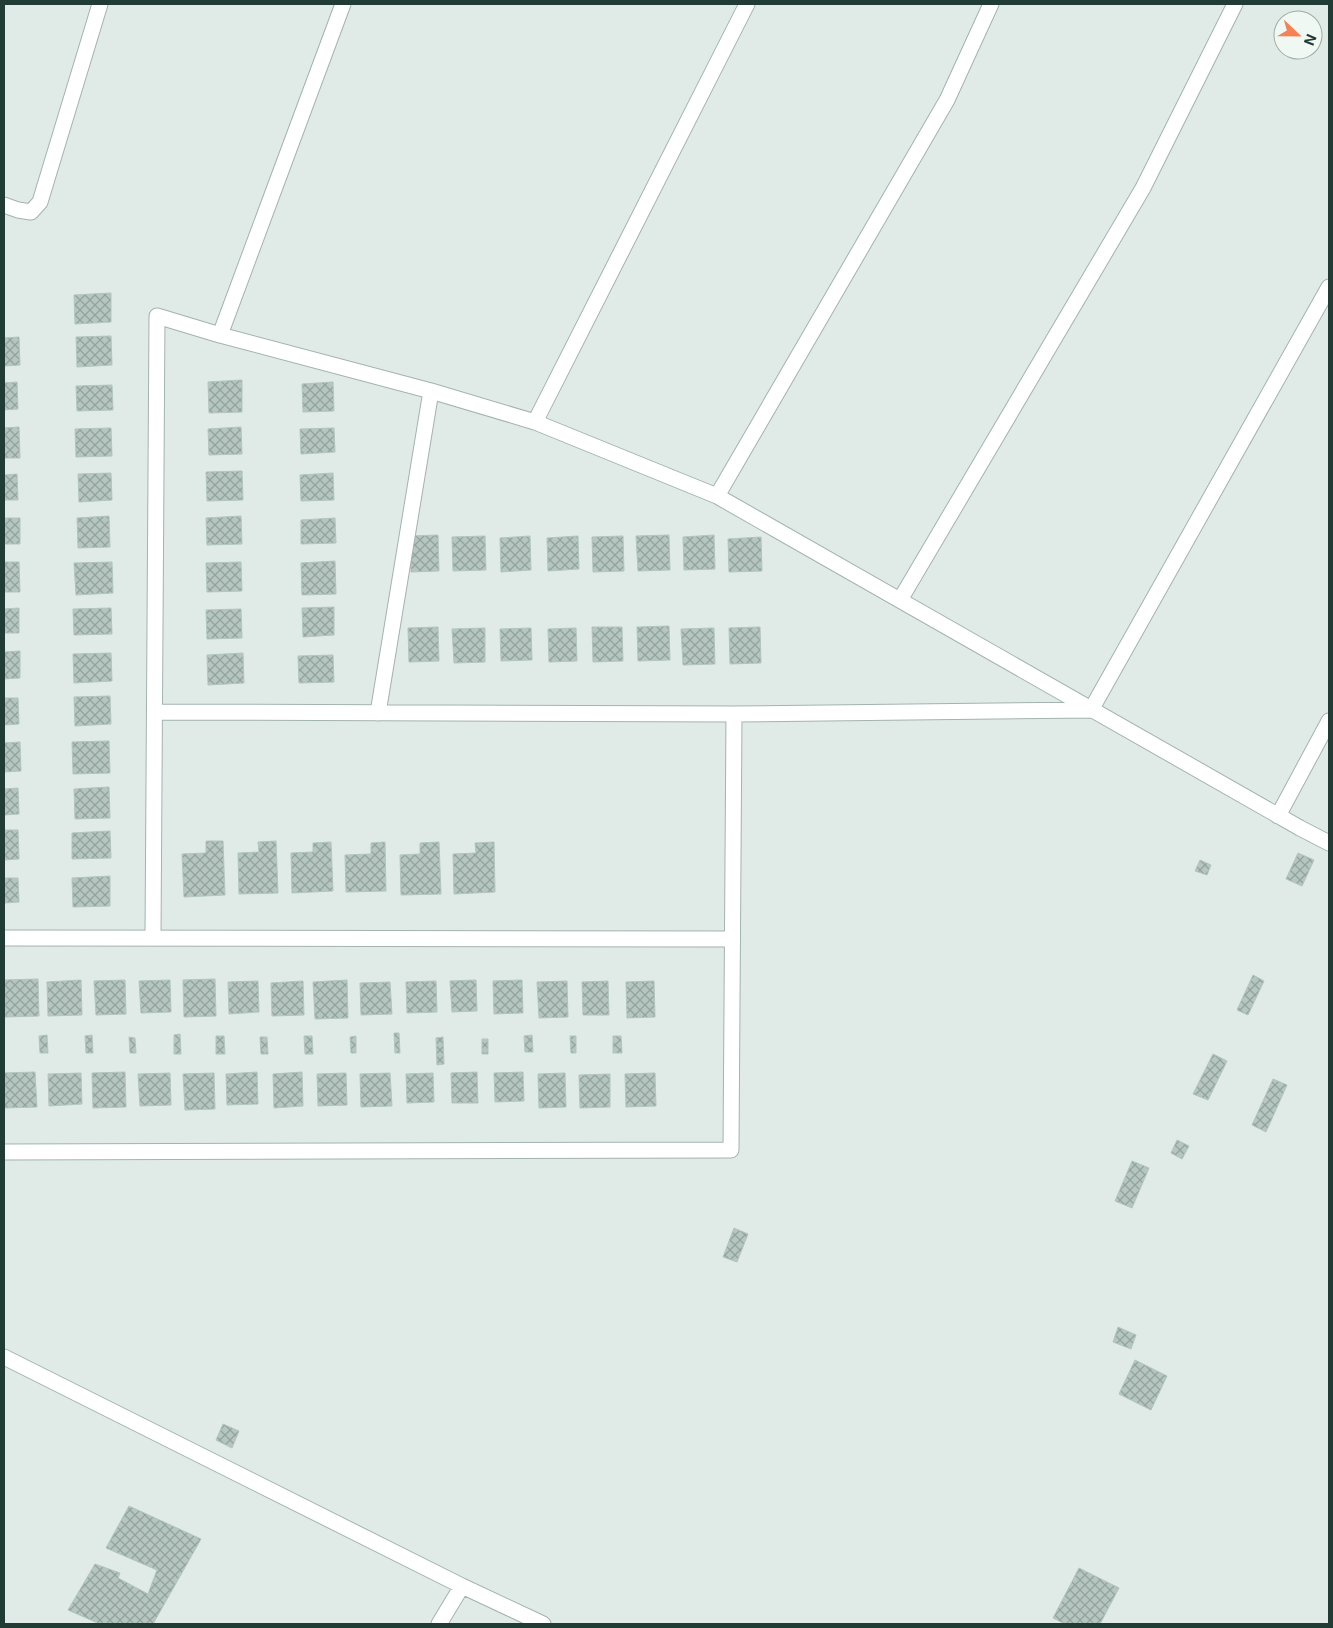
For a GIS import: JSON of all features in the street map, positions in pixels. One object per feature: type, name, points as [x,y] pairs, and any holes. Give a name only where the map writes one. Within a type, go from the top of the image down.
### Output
[{"type":"street","points":[[4,205],[31,212],[40,202],[100,4]]},
{"type":"street","points":[[220,335],[343,4]]},
{"type":"street","points":[[535,422],[747,4]]},
{"type":"street","points":[[717,496],[947,100],[991,4]]},
{"type":"street","points":[[900,600],[1143,188],[1235,4]]},
{"type":"street","points":[[1091,710],[1329,287]]},
{"type":"street","points":[[153,938],[158,316],[220,335],[431,390],[535,422],[717,496],[1091,710],[1329,843]]},
{"type":"street","points":[[378,713],[431,390]]},
{"type":"street","points":[[155,712],[734,714],[1091,710]]},
{"type":"street","points":[[4,1152],[731,1150],[734,714]]},
{"type":"street","points":[[1278,816],[1329,721]]},
{"type":"street","points":[[4,938],[732,939]]},
{"type":"street","points":[[4,1357],[462,1586],[543,1624]]},
{"type":"street","points":[[439,1624],[462,1586]]},
{"type":"building","points":[[111,293],[111,322],[75,324],[74,295]]},
{"type":"building","points":[[111,336],[112,365],[77,367],[76,337]]},
{"type":"building","points":[[19,337],[20,365],[4,366],[4,338]]},
{"type":"building","points":[[242,380],[242,412],[209,413],[208,382]]},
{"type":"building","points":[[17,382],[18,409],[4,410],[4,383]]},
{"type":"building","points":[[333,382],[334,411],[303,412],[302,384]]},
{"type":"building","points":[[112,385],[113,410],[77,411],[76,386]]},
{"type":"building","points":[[19,427],[20,458],[4,458],[4,428]]},
{"type":"building","points":[[241,427],[242,454],[209,455],[208,429]]},
{"type":"building","points":[[111,428],[112,456],[76,457],[75,429]]},
{"type":"building","points":[[334,428],[335,452],[301,454],[300,429]]},
{"type":"building","points":[[242,471],[243,500],[207,501],[206,472]]},
{"type":"building","points":[[111,473],[112,500],[79,502],[78,474]]},
{"type":"building","points":[[333,473],[334,500],[301,501],[300,475]]},
{"type":"building","points":[[17,474],[18,500],[4,500],[4,475]]},
{"type":"building","points":[[109,516],[110,547],[78,548],[77,518]]},
{"type":"building","points":[[241,516],[242,544],[207,545],[206,518]]},
{"type":"building","points":[[4,518],[20,518],[20,544],[4,544]]},
{"type":"building","points":[[335,518],[336,543],[301,544],[301,520]]},
{"type":"building","points":[[438,535],[439,571],[411,572],[410,536]]},
{"type":"building","points":[[669,535],[670,570],[638,571],[636,536]]},
{"type":"building","points":[[714,535],[715,569],[684,570],[683,537]]},
{"type":"building","points":[[485,536],[486,570],[453,571],[452,537]]},
{"type":"building","points":[[530,536],[531,570],[501,572],[500,538]]},
{"type":"building","points":[[578,536],[579,569],[548,571],[547,538]]},
{"type":"building","points":[[623,536],[624,571],[593,572],[592,537]]},
{"type":"building","points":[[761,537],[762,571],[729,572],[728,539]]},
{"type":"building","points":[[335,561],[336,594],[302,595],[301,563]]},
{"type":"building","points":[[4,562],[19,562],[20,592],[4,592]]},
{"type":"building","points":[[112,562],[113,593],[76,595],[74,563]]},
{"type":"building","points":[[241,562],[242,591],[207,592],[206,563]]},
{"type":"building","points":[[334,607],[334,635],[303,637],[302,608]]},
{"type":"building","points":[[19,608],[19,633],[4,633],[4,609]]},
{"type":"building","points":[[111,608],[112,634],[74,635],[73,609]]},
{"type":"building","points":[[241,609],[242,638],[207,639],[206,610]]},
{"type":"building","points":[[669,626],[670,660],[638,661],[637,627]]},
{"type":"building","points":[[438,627],[439,661],[409,662],[408,628]]},
{"type":"building","points":[[592,627],[622,627],[623,661],[593,662]]},
{"type":"building","points":[[760,627],[761,663],[730,664],[729,628]]},
{"type":"building","points":[[485,628],[485,662],[454,663],[452,629]]},
{"type":"building","points":[[531,628],[532,660],[501,661],[500,629]]},
{"type":"building","points":[[576,628],[577,661],[549,662],[548,629]]},
{"type":"building","points":[[714,628],[715,664],[683,665],[681,629]]},
{"type":"building","points":[[20,651],[20,678],[4,679],[4,652]]},
{"type":"building","points":[[111,653],[112,681],[74,683],[73,654]]},
{"type":"building","points":[[243,653],[244,683],[208,685],[207,655]]},
{"type":"building","points":[[333,655],[334,682],[299,683],[298,656]]},
{"type":"building","points":[[110,696],[111,724],[75,726],[74,697]]},
{"type":"building","points":[[4,698],[18,698],[19,724],[4,725]]},
{"type":"building","points":[[109,741],[110,773],[73,774],[72,742]]},
{"type":"building","points":[[20,742],[21,771],[4,772],[4,743]]},
{"type":"building","points":[[109,787],[110,818],[75,819],[74,789]]},
{"type":"building","points":[[18,788],[19,814],[4,815],[4,789]]},
{"type":"building","points":[[4,830],[18,830],[19,859],[4,860]]},
{"type":"building","points":[[110,831],[111,858],[72,859],[72,833]]},
{"type":"building","points":[[206,841],[223,841],[225,895],[184,897],[182,854],[206,853]]},
{"type":"building","points":[[276,841],[278,893],[239,894],[238,853],[259,852],[258,842]]},
{"type":"building","points":[[331,842],[333,891],[292,893],[291,853],[313,852],[313,843]]},
{"type":"building","points":[[385,842],[386,891],[346,892],[345,855],[371,854],[371,843]]},
{"type":"building","points":[[439,842],[441,894],[401,895],[400,855],[420,854],[420,843]]},
{"type":"building","points":[[494,842],[495,892],[454,894],[453,854],[476,853],[475,843]]},
{"type":"building","points":[[1298,853],[1314,860],[1302,886],[1286,879]]},
{"type":"building","points":[[1200,860],[1211,865],[1207,875],[1195,871]]},
{"type":"building","points":[[110,876],[110,906],[73,907],[72,878]]},
{"type":"building","points":[[4,878],[18,878],[19,902],[4,903]]},
{"type":"building","points":[[1253,975],[1264,981],[1248,1015],[1237,1010]]},
{"type":"building","points":[[38,979],[39,1016],[5,1017],[4,980]]},
{"type":"building","points":[[215,979],[216,1016],[184,1017],[183,980]]},
{"type":"building","points":[[81,980],[82,1015],[48,1016],[47,982]]},
{"type":"building","points":[[125,980],[126,1014],[96,1015],[94,981]]},
{"type":"building","points":[[170,980],[171,1012],[141,1013],[139,981]]},
{"type":"building","points":[[347,980],[348,1018],[315,1019],[313,982]]},
{"type":"building","points":[[476,980],[477,1011],[452,1012],[450,981]]},
{"type":"building","points":[[522,980],[523,1013],[494,1014],[493,981]]},
{"type":"building","points":[[258,981],[259,1012],[229,1014],[228,982]]},
{"type":"building","points":[[303,981],[304,1015],[272,1016],[271,983]]},
{"type":"building","points":[[436,981],[437,1012],[407,1013],[406,982]]},
{"type":"building","points":[[567,981],[568,1017],[539,1018],[537,982]]},
{"type":"building","points":[[608,981],[609,1015],[583,1015],[582,982]]},
{"type":"building","points":[[654,981],[655,1017],[627,1018],[626,982]]},
{"type":"building","points":[[390,982],[392,1014],[361,1015],[360,983]]},
{"type":"building","points":[[394,1033],[399,1033],[400,1053],[395,1053]]},
{"type":"building","points":[[180,1034],[181,1054],[174,1054],[174,1035]]},
{"type":"building","points":[[47,1035],[48,1053],[40,1053],[39,1036]]},
{"type":"building","points":[[92,1035],[93,1053],[86,1053],[85,1036]]},
{"type":"building","points":[[532,1035],[533,1052],[525,1052],[524,1036]]},
{"type":"building","points":[[216,1036],[224,1036],[225,1054],[216,1054]]},
{"type":"building","points":[[304,1036],[312,1036],[313,1054],[305,1054]]},
{"type":"building","points":[[356,1036],[356,1053],[351,1053],[350,1037]]},
{"type":"building","points":[[570,1036],[576,1036],[576,1053],[571,1053]]},
{"type":"building","points":[[613,1036],[621,1036],[622,1053],[613,1053]]},
{"type":"building","points":[[129,1037],[135,1038],[136,1053],[130,1053]]},
{"type":"building","points":[[260,1037],[267,1037],[268,1054],[261,1054]]},
{"type":"building","points":[[443,1037],[444,1064],[437,1065],[436,1038]]},
{"type":"building","points":[[482,1039],[488,1039],[488,1054],[482,1054]]},
{"type":"building","points":[[1213,1054],[1227,1061],[1208,1100],[1193,1094]]},
{"type":"building","points":[[35,1072],[37,1107],[4,1108],[4,1073]]},
{"type":"building","points":[[125,1072],[126,1107],[93,1108],[92,1073]]},
{"type":"building","points":[[257,1072],[258,1104],[227,1105],[226,1074]]},
{"type":"building","points":[[302,1072],[303,1106],[274,1108],[273,1074]]},
{"type":"building","points":[[477,1072],[478,1103],[452,1103],[451,1073]]},
{"type":"building","points":[[523,1072],[524,1101],[495,1102],[494,1073]]},
{"type":"building","points":[[81,1073],[82,1104],[49,1106],[48,1074]]},
{"type":"building","points":[[170,1073],[171,1105],[140,1106],[138,1074]]},
{"type":"building","points":[[214,1073],[215,1109],[185,1110],[183,1074]]},
{"type":"building","points":[[346,1073],[347,1105],[318,1106],[317,1074]]},
{"type":"building","points":[[390,1073],[392,1106],[361,1107],[360,1074]]},
{"type":"building","points":[[433,1073],[434,1102],[407,1103],[406,1074]]},
{"type":"building","points":[[565,1073],[566,1107],[539,1108],[538,1074]]},
{"type":"building","points":[[655,1073],[656,1106],[626,1107],[625,1074]]},
{"type":"building","points":[[610,1074],[610,1107],[580,1108],[579,1075]]},
{"type":"building","points":[[1273,1079],[1287,1085],[1266,1132],[1252,1125]]},
{"type":"building","points":[[1177,1140],[1189,1146],[1182,1159],[1171,1153]]},
{"type":"building","points":[[1132,1161],[1149,1168],[1132,1208],[1115,1201]]},
{"type":"building","points":[[734,1228],[748,1234],[737,1262],[723,1257]]},
{"type":"building","points":[[1118,1327],[1136,1335],[1131,1349],[1113,1342]]},
{"type":"building","points":[[1135,1360],[1167,1376],[1151,1410],[1119,1394]]},
{"type":"building","points":[[223,1424],[239,1431],[232,1448],[216,1440]]},
{"type":"building","points":[[129,1506],[201,1539],[153,1624],[109,1624],[104,1622],[100,1624],[68,1610],[95,1564],[120,1573],[118,1578],[148,1594],[157,1570],[106,1548]]},
{"type":"building","points":[[1079,1568],[1119,1588],[1100,1624],[1065,1624],[1053,1618]]}]
